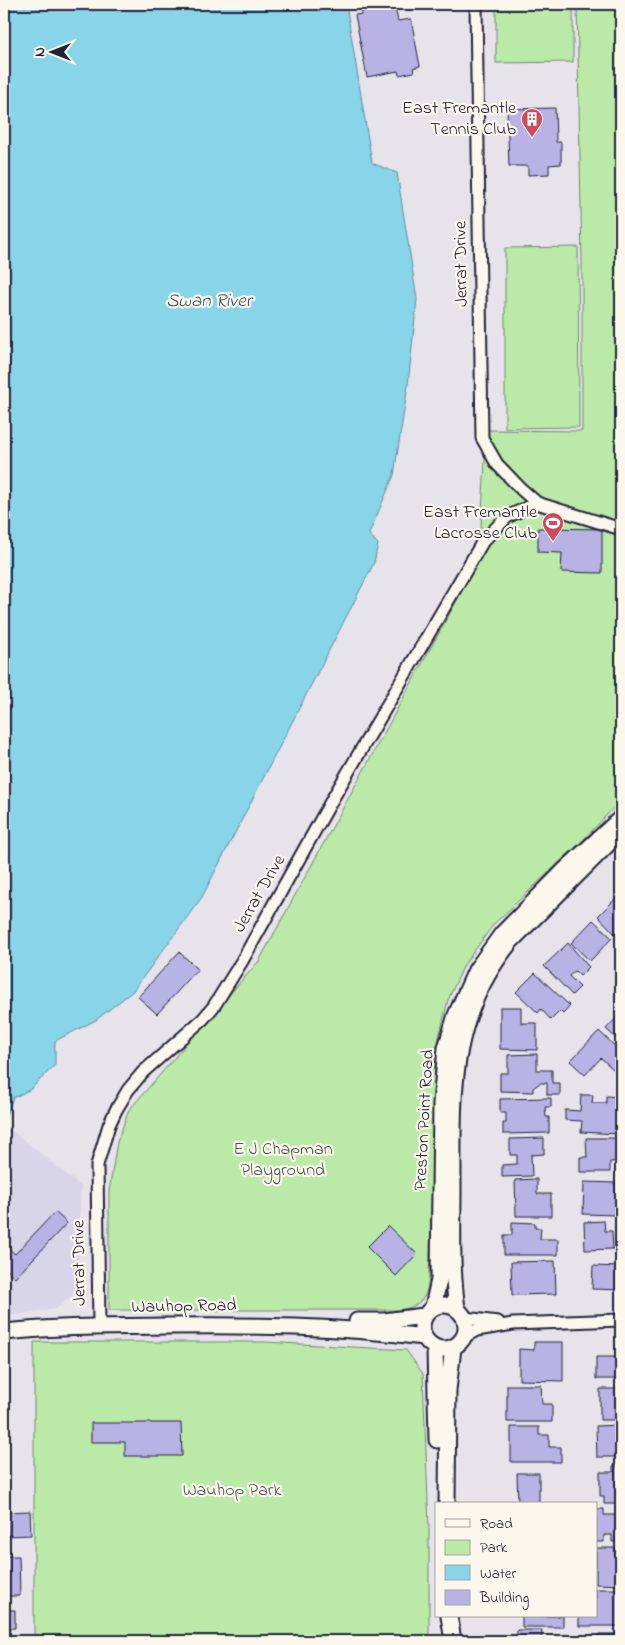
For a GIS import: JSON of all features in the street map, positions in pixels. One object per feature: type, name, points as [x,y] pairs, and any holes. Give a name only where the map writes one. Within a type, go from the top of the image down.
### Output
[{"type":"main road","name":"Preston Point Road","points":[[428,1311],[439,1280],[441,1104],[446,1048],[456,1015],[476,970],[502,934],[565,870],[621,818]]},
{"type":"main road","name":"Preston Point Road","points":[[461,1313],[452,1277],[453,1114],[457,1064],[464,1028],[484,979],[499,956],[512,940],[621,830]]},
{"type":"main road","points":[[447,1502],[448,1390],[458,1343],[466,1330],[461,1313],[448,1304],[439,1304],[428,1311],[421,1325],[424,1337],[429,1344],[443,1350],[458,1343]]},
{"type":"main road","name":"Wauhop Road","points":[[270,1325],[324,1320],[384,1322],[428,1311]]},
{"type":"main road","name":"Wauhop Road","points":[[4,1332],[36,1328],[270,1325],[393,1333],[424,1337]]},
{"type":"main road","points":[[435,1348],[437,1502]]},
{"type":"main road","points":[[449,1618],[453,1641]]},
{"type":"main road","points":[[459,1618],[463,1641]]},
{"type":"street","name":"Jerrat Drive","points":[[476,4],[482,438],[497,464],[521,489],[537,502],[621,528]]},
{"type":"street","name":"Jerrat Drive","points":[[99,1327],[97,1165],[109,1125],[116,1110],[128,1090],[143,1072],[214,1006],[242,961],[333,798],[483,541],[507,517],[537,502]]},
{"type":"street","points":[[461,1313],[514,1324]]},
{"type":"street","points":[[458,1343],[477,1330],[514,1324],[621,1320]]},
{"type":"shaded area","points":[[4,1124],[81,1186],[77,1291],[56,1309],[4,1316]]},
{"type":"green space","points":[[496,4],[573,4],[573,62],[496,63]]},
{"type":"green space","name":"E J Chapman Playground","points":[[577,4],[621,4],[621,800],[585,838],[493,925],[464,965],[448,1000],[435,1054],[430,1257],[428,1285],[423,1299],[409,1308],[398,1310],[109,1310],[109,1191],[117,1142],[129,1110],[183,1048],[187,1040],[195,1034],[259,961],[479,560],[487,430],[582,431],[582,260]]},
{"type":"green space","points":[[578,247],[579,427],[505,428],[505,248]]},
{"type":"green space","name":"Wauhop Park","points":[[34,1342],[265,1342],[406,1350],[423,1374],[429,1527],[429,1641],[34,1641]]},
{"type":"water","name":"Swan River","points":[[4,4],[346,4],[372,163],[397,173],[417,299],[408,385],[394,475],[369,534],[378,544],[374,563],[202,897],[133,991],[96,1020],[55,1041],[55,1065],[31,1089],[13,1098],[4,1120]]},
{"type":"building","points":[[360,4],[407,4],[407,6],[395,8],[398,21],[411,19],[420,66],[413,68],[414,72],[399,75],[398,71],[367,77],[355,15],[362,14]]},
{"type":"building","name":"East Fremantle Tennis Club","points":[[555,108],[556,142],[561,142],[561,164],[549,165],[549,174],[528,175],[528,166],[509,166],[507,109]]},
{"type":"building","points":[[538,528],[602,529],[602,573],[561,572],[562,553],[538,552]]},
{"type":"building","points":[[621,893],[621,928],[615,934],[598,916]]},
{"type":"building","points":[[593,920],[612,938],[590,961],[571,943]]},
{"type":"building","points":[[568,943],[589,967],[580,976],[575,971],[569,976],[580,987],[572,995],[544,966]]},
{"type":"building","points":[[179,952],[198,969],[157,1014],[138,997]]},
{"type":"building","points":[[535,973],[570,1006],[563,1014],[560,1011],[551,1020],[541,1009],[538,1013],[516,992]]},
{"type":"building","points":[[500,1007],[521,1007],[521,1023],[537,1023],[537,1050],[500,1049]]},
{"type":"building","points":[[621,1013],[621,1037],[618,1040],[606,1029]]},
{"type":"building","points":[[599,1031],[621,1052],[621,1062],[614,1070],[601,1058],[585,1075],[570,1061]]},
{"type":"building","points":[[537,1054],[537,1070],[552,1070],[552,1083],[560,1083],[560,1095],[547,1095],[547,1083],[540,1083],[533,1088],[533,1092],[500,1091],[500,1073],[508,1073],[508,1055]]},
{"type":"building","points":[[581,1095],[593,1095],[592,1103],[606,1103],[606,1096],[621,1097],[618,1134],[581,1132],[582,1121],[565,1120],[565,1110],[580,1111]]},
{"type":"building","points":[[551,1098],[551,1107],[545,1107],[546,1117],[549,1117],[549,1133],[503,1134],[503,1123],[506,1123],[506,1113],[500,1113],[500,1099]]},
{"type":"building","points":[[544,1138],[544,1154],[531,1155],[532,1176],[502,1177],[502,1165],[517,1164],[517,1155],[510,1155],[510,1139]]},
{"type":"building","points":[[586,1138],[621,1138],[621,1161],[610,1162],[610,1172],[580,1172],[580,1157],[587,1157]]},
{"type":"building","points":[[537,1179],[537,1194],[551,1194],[551,1216],[516,1216],[515,1180]]},
{"type":"building","points":[[584,1182],[617,1183],[616,1215],[583,1214]]},
{"type":"building","points":[[55,1212],[67,1223],[15,1278],[4,1267],[4,1250],[7,1247],[15,1254]]},
{"type":"building","points":[[604,1221],[605,1231],[612,1231],[613,1249],[585,1250],[584,1222]]},
{"type":"building","points":[[512,1222],[535,1223],[535,1228],[541,1228],[540,1239],[558,1239],[558,1255],[504,1255],[504,1235],[512,1235]]},
{"type":"building","points":[[388,1226],[417,1254],[396,1276],[367,1247]]},
{"type":"building","points":[[555,1261],[556,1294],[512,1295],[511,1262]]},
{"type":"building","points":[[593,1266],[621,1267],[621,1290],[592,1289]]},
{"type":"building","points":[[534,1342],[563,1342],[563,1381],[519,1380],[519,1349],[534,1350]]},
{"type":"building","points":[[596,1357],[621,1357],[621,1379],[596,1379]]},
{"type":"building","points":[[507,1385],[541,1385],[542,1404],[552,1404],[552,1422],[507,1422]]},
{"type":"building","points":[[600,1389],[621,1389],[621,1420],[600,1420]]},
{"type":"building","points":[[91,1423],[181,1423],[182,1456],[125,1456],[125,1442],[91,1442]]},
{"type":"building","points":[[620,1425],[621,1457],[597,1457],[596,1426]]},
{"type":"building","points":[[511,1427],[539,1427],[539,1435],[549,1435],[549,1447],[561,1447],[561,1462],[511,1462]]},
{"type":"building","points":[[613,1466],[621,1466],[621,1504],[604,1504],[604,1496],[600,1496],[600,1472],[613,1472]]},
{"type":"building","points":[[517,1473],[539,1473],[539,1502],[518,1502]]},
{"type":"building","points":[[598,1509],[604,1509],[604,1515],[621,1515],[621,1541],[612,1542],[612,1535],[604,1535],[604,1542],[598,1542]]},
{"type":"building","points":[[30,1511],[31,1535],[8,1536],[7,1512]]},
{"type":"building","points":[[598,1548],[621,1548],[621,1585],[598,1584]]},
{"type":"building","points":[[4,1556],[19,1556],[20,1596],[4,1596]]},
{"type":"building","points":[[598,1589],[621,1589],[621,1626],[579,1626],[579,1618],[598,1618]]},
{"type":"building","points":[[4,1610],[15,1610],[15,1628],[4,1628]]},
{"type":"building","points":[[522,1618],[563,1618],[563,1627],[522,1627]]},
{"type":"building","points":[[517,1630],[542,1630],[541,1641],[517,1641]]},
{"type":"building","points":[[599,1634],[621,1634],[621,1641],[599,1641]]},
{"type":"place","name":"East Fremantle Tennis Club","points":[[532,138]]},
{"type":"place","name":"East Fremantle Lacrosse Club","points":[[553,542]]}]
